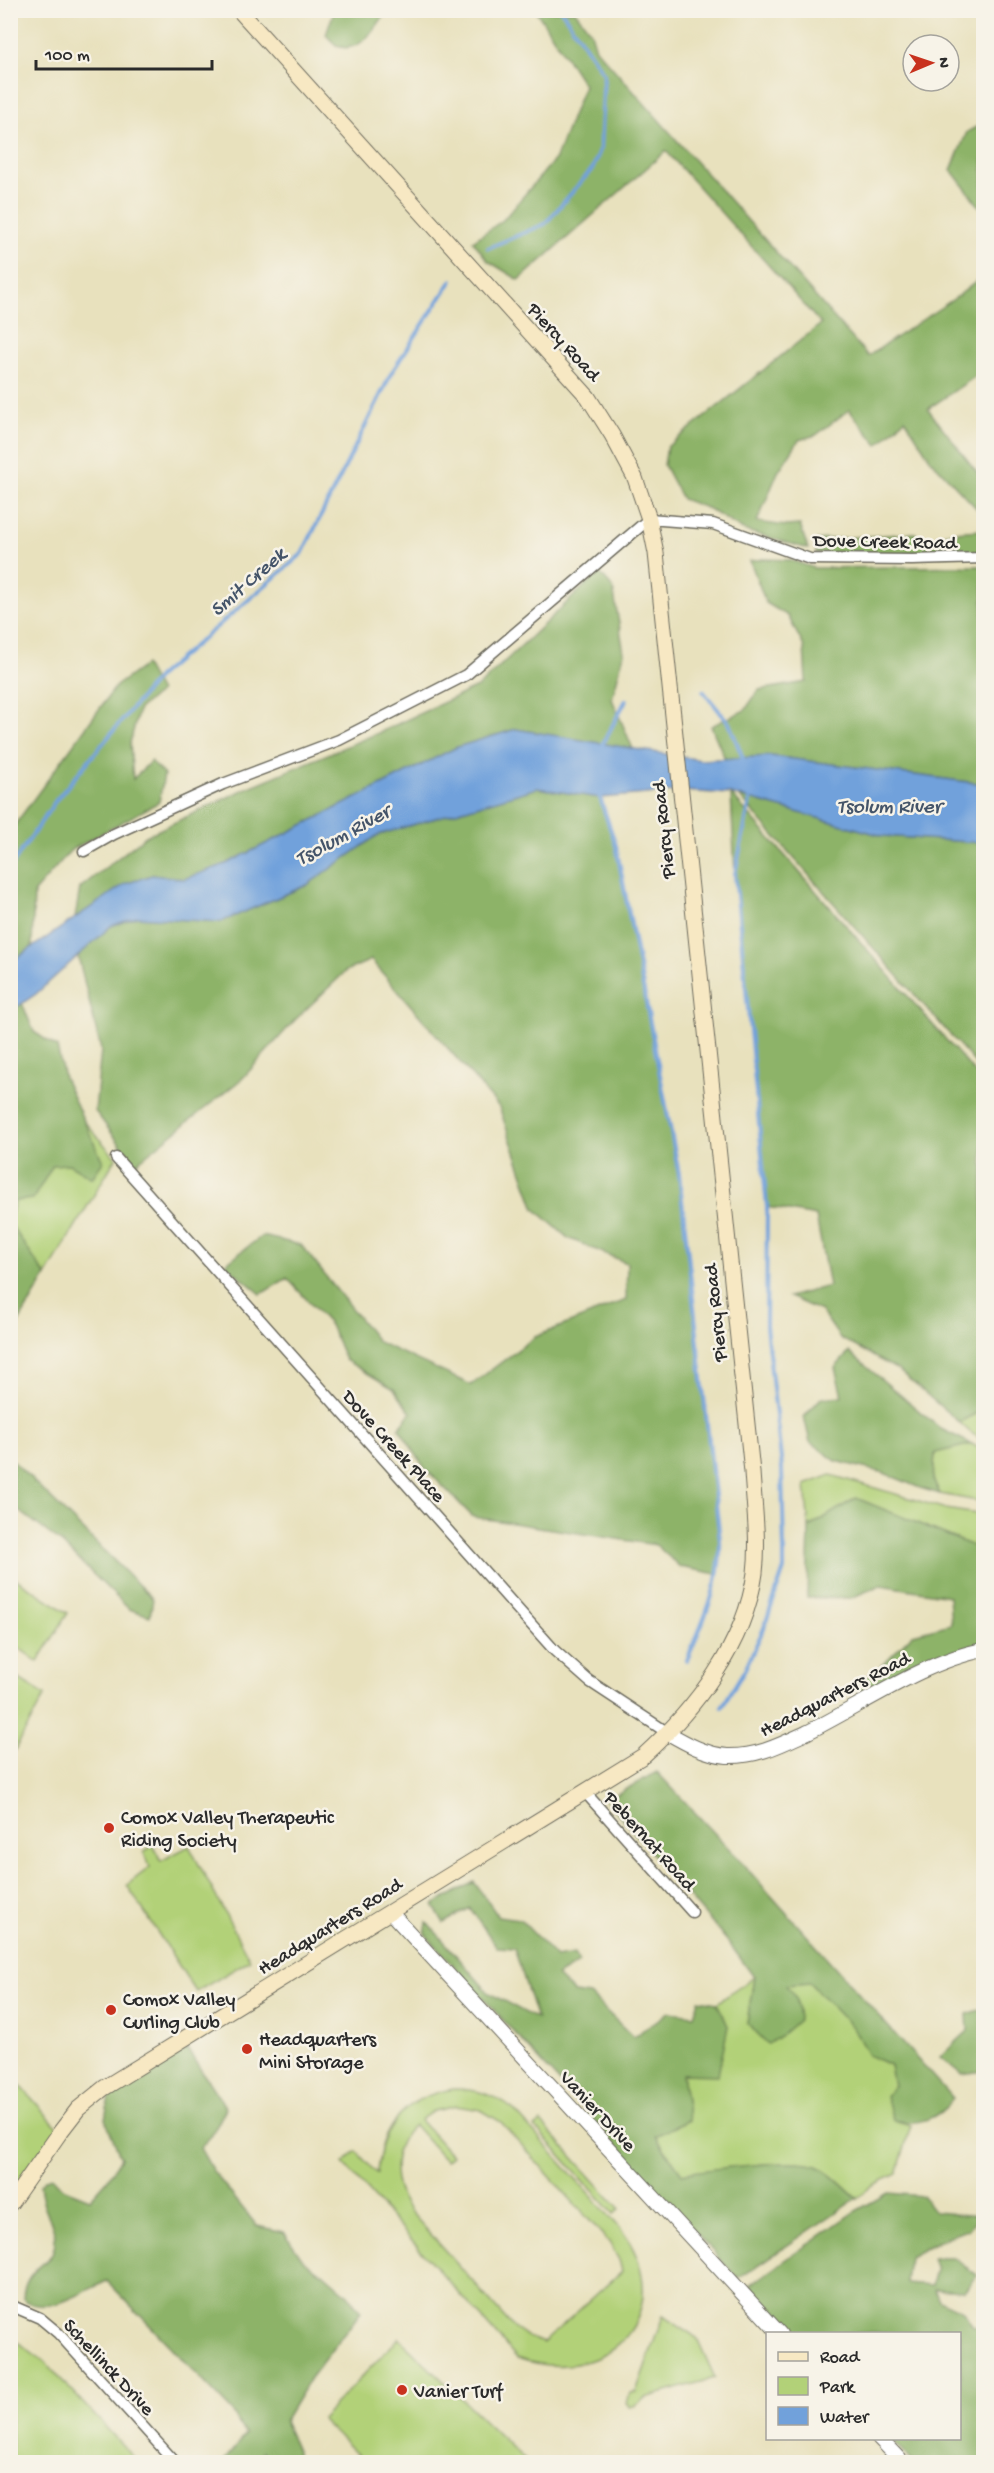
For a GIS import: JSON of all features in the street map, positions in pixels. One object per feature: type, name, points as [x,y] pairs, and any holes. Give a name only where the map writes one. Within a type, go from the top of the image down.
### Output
[{"type":"main road","name":"Piercy Road","points":[[238,10],[588,397],[635,478],[649,519],[656,553],[663,615],[674,742],[753,1472],[755,1573],[743,1618],[727,1653],[706,1687],[668,1733],[643,1756]]},
{"type":"main road","name":"Headquarters Road","points":[[10,2204],[78,2109],[104,2088],[643,1756]]},
{"type":"street","name":"Dove Creek Road","points":[[649,519],[712,524],[810,559],[984,558]]},
{"type":"street","points":[[84,851],[114,834],[223,784],[339,740],[466,675],[649,519]]},
{"type":"street","name":"Dove Creek Place","points":[[116,1158],[555,1651],[589,1681],[668,1733]]},
{"type":"street","name":"Headquarters Road","points":[[668,1733],[704,1752],[726,1756],[762,1753],[948,1659],[984,1650]]},
{"type":"street","name":"Pebernat Road","points":[[584,1791],[692,1912]]},
{"type":"street","name":"Vanier Drive","points":[[390,1913],[778,2332]]},
{"type":"street","name":"Schellinck Drive","points":[[10,2305],[40,2318],[58,2333],[175,2463]]},
{"type":"street","points":[[880,2440],[902,2463]]},
{"type":"green space","points":[[334,10],[387,11],[366,38],[352,47],[344,48],[336,45],[326,35]]},
{"type":"green space","points":[[536,11],[575,11],[591,32],[596,49],[868,356],[958,296],[983,276],[983,371],[928,409],[983,480],[983,515],[931,460],[905,419],[878,445],[849,410],[816,435],[799,440],[778,472],[757,522],[786,526],[800,525],[808,549],[743,530],[709,509],[682,499],[664,465],[667,447],[821,324],[666,151],[519,280],[488,261],[473,241],[503,220],[556,158],[584,85]]},
{"type":"green space","points":[[983,123],[983,211],[951,170],[967,132]]},
{"type":"green space","points":[[983,530],[983,553],[883,557],[816,553],[817,540],[915,533],[924,542],[953,533]]},
{"type":"green space","points":[[790,560],[814,568],[983,566],[983,784],[771,756],[725,759],[711,726],[745,710],[759,690],[806,682],[804,647],[788,616],[766,603],[750,561]]},
{"type":"green space","points":[[599,572],[613,588],[624,653],[612,699],[633,749],[516,729],[457,747],[226,864],[184,879],[152,875],[125,884],[75,918],[80,888],[146,836],[247,788],[378,733],[479,686]]},
{"type":"green space","points":[[145,665],[160,692],[139,709],[130,743],[133,779],[151,761],[164,775],[159,802],[71,850],[34,892],[32,947],[11,962],[11,830],[116,686]]},
{"type":"green space","points":[[537,788],[600,798],[616,846],[679,1174],[720,1540],[718,1574],[680,1567],[656,1545],[473,1517],[424,1467],[399,1428],[411,1413],[394,1389],[345,1360],[330,1325],[287,1278],[261,1294],[225,1264],[262,1236],[301,1245],[378,1342],[471,1385],[535,1337],[626,1300],[627,1263],[568,1238],[535,1209],[499,1107],[371,960],[346,971],[294,1021],[243,1078],[135,1164],[95,1111],[101,1050],[78,956],[111,926],[137,917],[221,922],[307,885],[378,835]]},
{"type":"green space","points":[[731,794],[983,1082],[983,1410],[959,1422],[898,1370],[840,1338],[821,1311],[789,1297],[829,1286],[816,1216],[767,1207],[735,874]]},
{"type":"green space","points":[[739,796],[883,836],[983,843],[983,1072]]},
{"type":"green space","points":[[22,1003],[34,1032],[57,1047],[64,1078],[103,1162],[92,1178],[69,1164],[53,1165],[33,1199],[15,1201],[11,1217],[11,1011]]},
{"type":"green space","points":[[11,1037],[116,1158],[11,1335]]},
{"type":"green space","points":[[11,1225],[46,1276],[11,1335]]},
{"type":"green space","points":[[849,1352],[941,1429],[972,1444],[935,1453],[933,1479],[940,1494],[884,1473],[836,1461],[810,1442],[804,1417],[821,1398],[842,1396],[835,1368]]},
{"type":"green space","points":[[983,1410],[983,1440],[959,1422]]},
{"type":"green space","points":[[972,1444],[983,1451],[983,1502],[940,1494],[933,1479],[935,1453]]},
{"type":"green space","points":[[11,1459],[153,1599],[150,1616],[129,1609],[59,1541],[14,1507],[11,1522]]},
{"type":"green space","points":[[831,1475],[946,1509],[983,1515],[983,1550],[856,1498],[809,1527],[805,1485]]},
{"type":"green space","points":[[856,1498],[983,1550],[983,1645],[861,1693],[856,1684],[878,1669],[913,1634],[951,1624],[949,1596],[881,1585],[851,1598],[807,1598],[809,1527]]},
{"type":"green space","points":[[10,1575],[68,1613],[38,1662],[11,1642]]},
{"type":"green space","points":[[11,1674],[45,1695],[11,1757]]},
{"type":"green space","points":[[657,1772],[734,1854],[953,2099],[940,2112],[919,2122],[893,2120],[886,2096],[894,2085],[890,2065],[868,2055],[853,2028],[810,1983],[786,1985],[797,2000],[799,2020],[768,2044],[747,2023],[754,1977],[729,1943],[606,1800]]},
{"type":"green space","points":[[153,1845],[161,1861],[189,1846],[250,1960],[196,1992],[127,1885],[150,1867],[144,1853]]},
{"type":"green space","points":[[474,1882],[498,1916],[520,1919],[556,1957],[574,1954],[579,1963],[557,1976],[574,1993],[590,1995],[633,2037],[669,2012],[694,2015],[699,2000],[717,2003],[728,2026],[718,2075],[682,2074],[689,2120],[655,2136],[682,2174],[751,2165],[806,2164],[826,2171],[857,2198],[738,2279],[425,1934],[427,1922],[489,1993],[537,2019],[514,1948],[497,1947],[470,1908],[444,1923],[433,1905]]},
{"type":"green space","points":[[754,1977],[747,2023],[786,1984],[810,1983],[854,2028],[868,2055],[890,2065],[894,2085],[893,2120],[911,2125],[897,2174],[873,2185],[857,2198],[827,2171],[806,2164],[751,2165],[682,2174],[655,2136],[689,2120],[682,2074],[728,2026],[717,2003]]},
{"type":"green space","points":[[983,2009],[983,2071],[961,2074],[940,2057],[968,2031],[967,2014]]},
{"type":"green space","points":[[187,2049],[226,2108],[212,2135],[200,2148],[213,2171],[257,2226],[284,2232],[304,2261],[324,2274],[348,2295],[361,2312],[310,2378],[284,2421],[297,2451],[298,2462],[270,2462],[263,2451],[253,2462],[223,2462],[245,2435],[232,2411],[107,2281],[54,2304],[44,2306],[23,2299],[24,2288],[32,2273],[52,2254],[55,2243],[40,2185],[52,2177],[62,2188],[90,2199],[107,2180],[121,2158],[105,2119],[109,2097]]},
{"type":"green space","points":[[11,2075],[61,2131],[11,2204]]},
{"type":"green space","points":[[454,2089],[471,2090],[500,2100],[514,2110],[620,2228],[637,2258],[643,2287],[639,2313],[627,2336],[607,2353],[581,2363],[551,2365],[517,2358],[343,2163],[356,2151],[377,2174],[379,2157],[390,2128],[409,2106],[437,2093]],"holes":[[[456,2106],[481,2110],[501,2122],[609,2242],[622,2271],[543,2343],[526,2336],[512,2326],[410,2211],[403,2201],[396,2179],[396,2155],[400,2144],[414,2125],[446,2161],[452,2156],[420,2120],[433,2111]]]},
{"type":"green space","points":[[541,2122],[620,2209],[614,2214],[535,2127]]},
{"type":"green space","points":[[888,2193],[923,2196],[935,2212],[978,2216],[969,2229],[938,2241],[909,2257],[906,2283],[932,2285],[936,2270],[932,2258],[953,2258],[977,2275],[964,2291],[934,2289],[939,2300],[963,2311],[973,2326],[983,2325],[983,2462],[913,2462],[892,2440],[961,2440],[961,2332],[793,2332],[750,2285],[854,2212]]},
{"type":"green space","points":[[663,2316],[697,2338],[715,2378],[645,2398],[630,2407],[627,2403],[630,2393],[636,2392]]},
{"type":"green space","points":[[10,2336],[45,2362],[138,2462],[11,2462]]},
{"type":"green space","name":"Vanier Turf","points":[[399,2338],[526,2461],[365,2462],[321,2419]]},
{"type":"water","name":"Tsolum River","points":[[516,729],[701,760],[771,756],[983,784],[983,843],[883,836],[731,794],[682,791],[600,798],[537,788],[378,835],[307,885],[221,922],[137,917],[111,926],[36,994],[11,1011],[11,962],[125,884],[152,875],[184,879],[226,864],[457,747]]},
{"type":"waterway","name":"Smit Creek","points":[[488,248],[545,224],[593,168],[600,150],[604,74],[561,10]]},
{"type":"waterway","name":"Smit Creek","points":[[10,868],[56,800],[158,677],[302,554],[392,372],[452,280]]},
{"type":"waterway","points":[[703,691],[729,723],[744,761]]},
{"type":"waterway","points":[[601,747],[626,700]]},
{"type":"waterway","points":[[599,795],[616,846],[679,1174],[720,1540],[715,1586],[687,1660]]},
{"type":"waterway","points":[[722,1707],[745,1669],[764,1628],[784,1569],[782,1468],[766,1326],[767,1207],[735,874],[751,796]]},
{"type":"place","name":"Comox Valley Therapeutic Riding Society","points":[[109,1828]]},
{"type":"place","name":"Comox Valley Curling Club","points":[[111,2010]]},
{"type":"place","name":"Headquarters Mini Storage","points":[[247,2049]]},
{"type":"place","name":"Vanier Turf","points":[[402,2390]]}]
